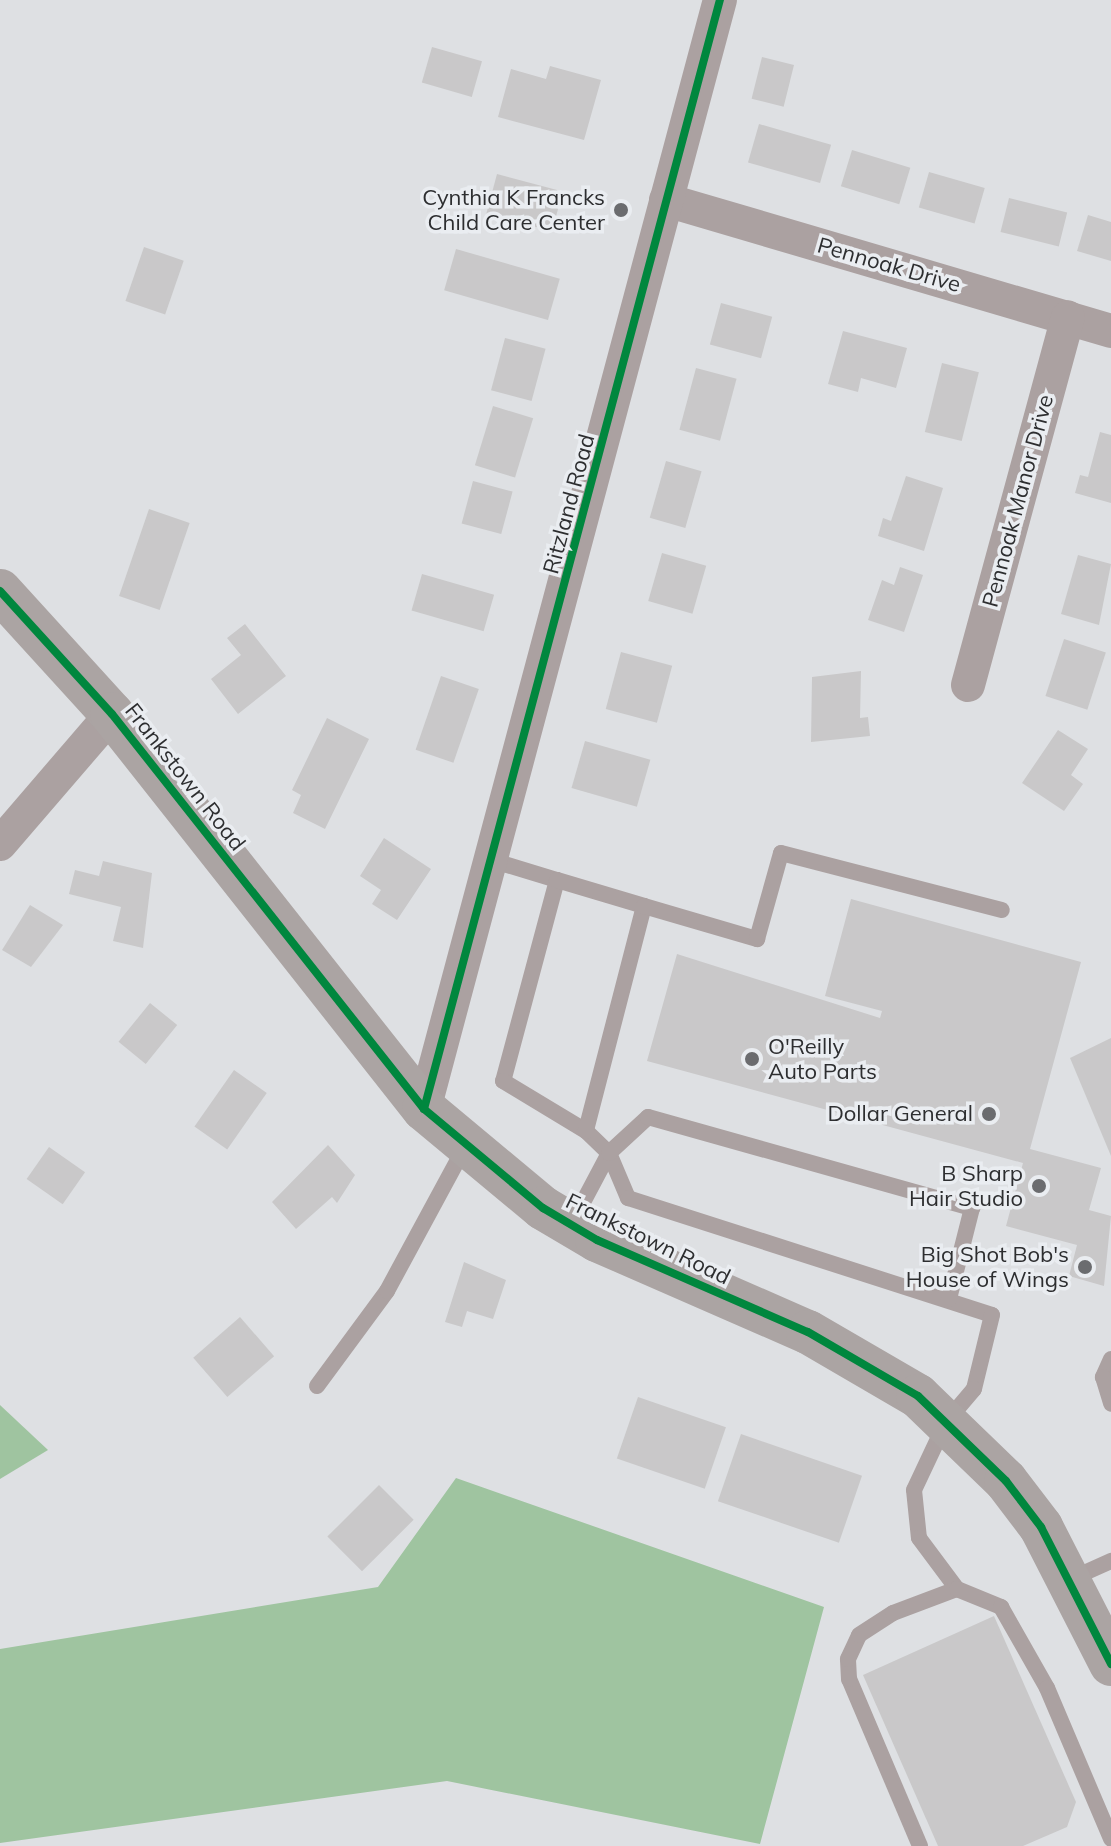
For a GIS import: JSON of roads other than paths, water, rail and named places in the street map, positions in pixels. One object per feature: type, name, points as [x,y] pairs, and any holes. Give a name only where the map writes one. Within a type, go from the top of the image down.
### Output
[{"type":"main road","name":"Frankstown Road","points":[[0,591],[112,714],[424,1109],[466,1145],[571,1224],[867,1363],[946,1422],[1092,1570],[1111,1664]]},
{"type":"street","name":"Ritzland Road","points":[[424,1109],[494,861],[720,0]]},
{"type":"street","name":"Pennoak Drive","points":[[666,200],[1111,331]]},
{"type":"street","name":"Pennoak Manor Drive","points":[[968,685],[1068,317]]},
{"type":"street","points":[[0,844],[112,714]]},
{"type":"lane","points":[[494,861],[757,939],[781,853],[1002,910]]},
{"type":"lane","points":[[557,880],[503,1081],[586,1131],[609,1153],[628,1198],[992,1315],[974,1389],[946,1422],[914,1490],[913,1518],[919,1538],[957,1589],[1001,1607],[1047,1688],[1111,1839]]},
{"type":"lane","points":[[586,1131],[644,906]]},
{"type":"lane","points":[[571,1224],[609,1153],[648,1117],[972,1208],[949,1299]]},
{"type":"lane","points":[[317,1386],[387,1291],[466,1145]]},
{"type":"lane","points":[[1111,1359],[1103,1377],[1111,1404]]},
{"type":"lane","points":[[920,1846],[887,1776],[849,1679],[848,1659],[859,1635],[893,1613],[957,1589]]},
{"type":"place","name":"Cynthia K Francks Child Care Center","points":[[621,210]]},
{"type":"place","name":"O'Reilly Auto Parts","points":[[752,1059]]},
{"type":"place","name":"Dollar General","points":[[989,1114]]},
{"type":"place","name":"B Sharp Hair Studio","points":[[1039,1186]]},
{"type":"place","name":"Big Shot Bob's House of Wings","points":[[1085,1267]]}]
